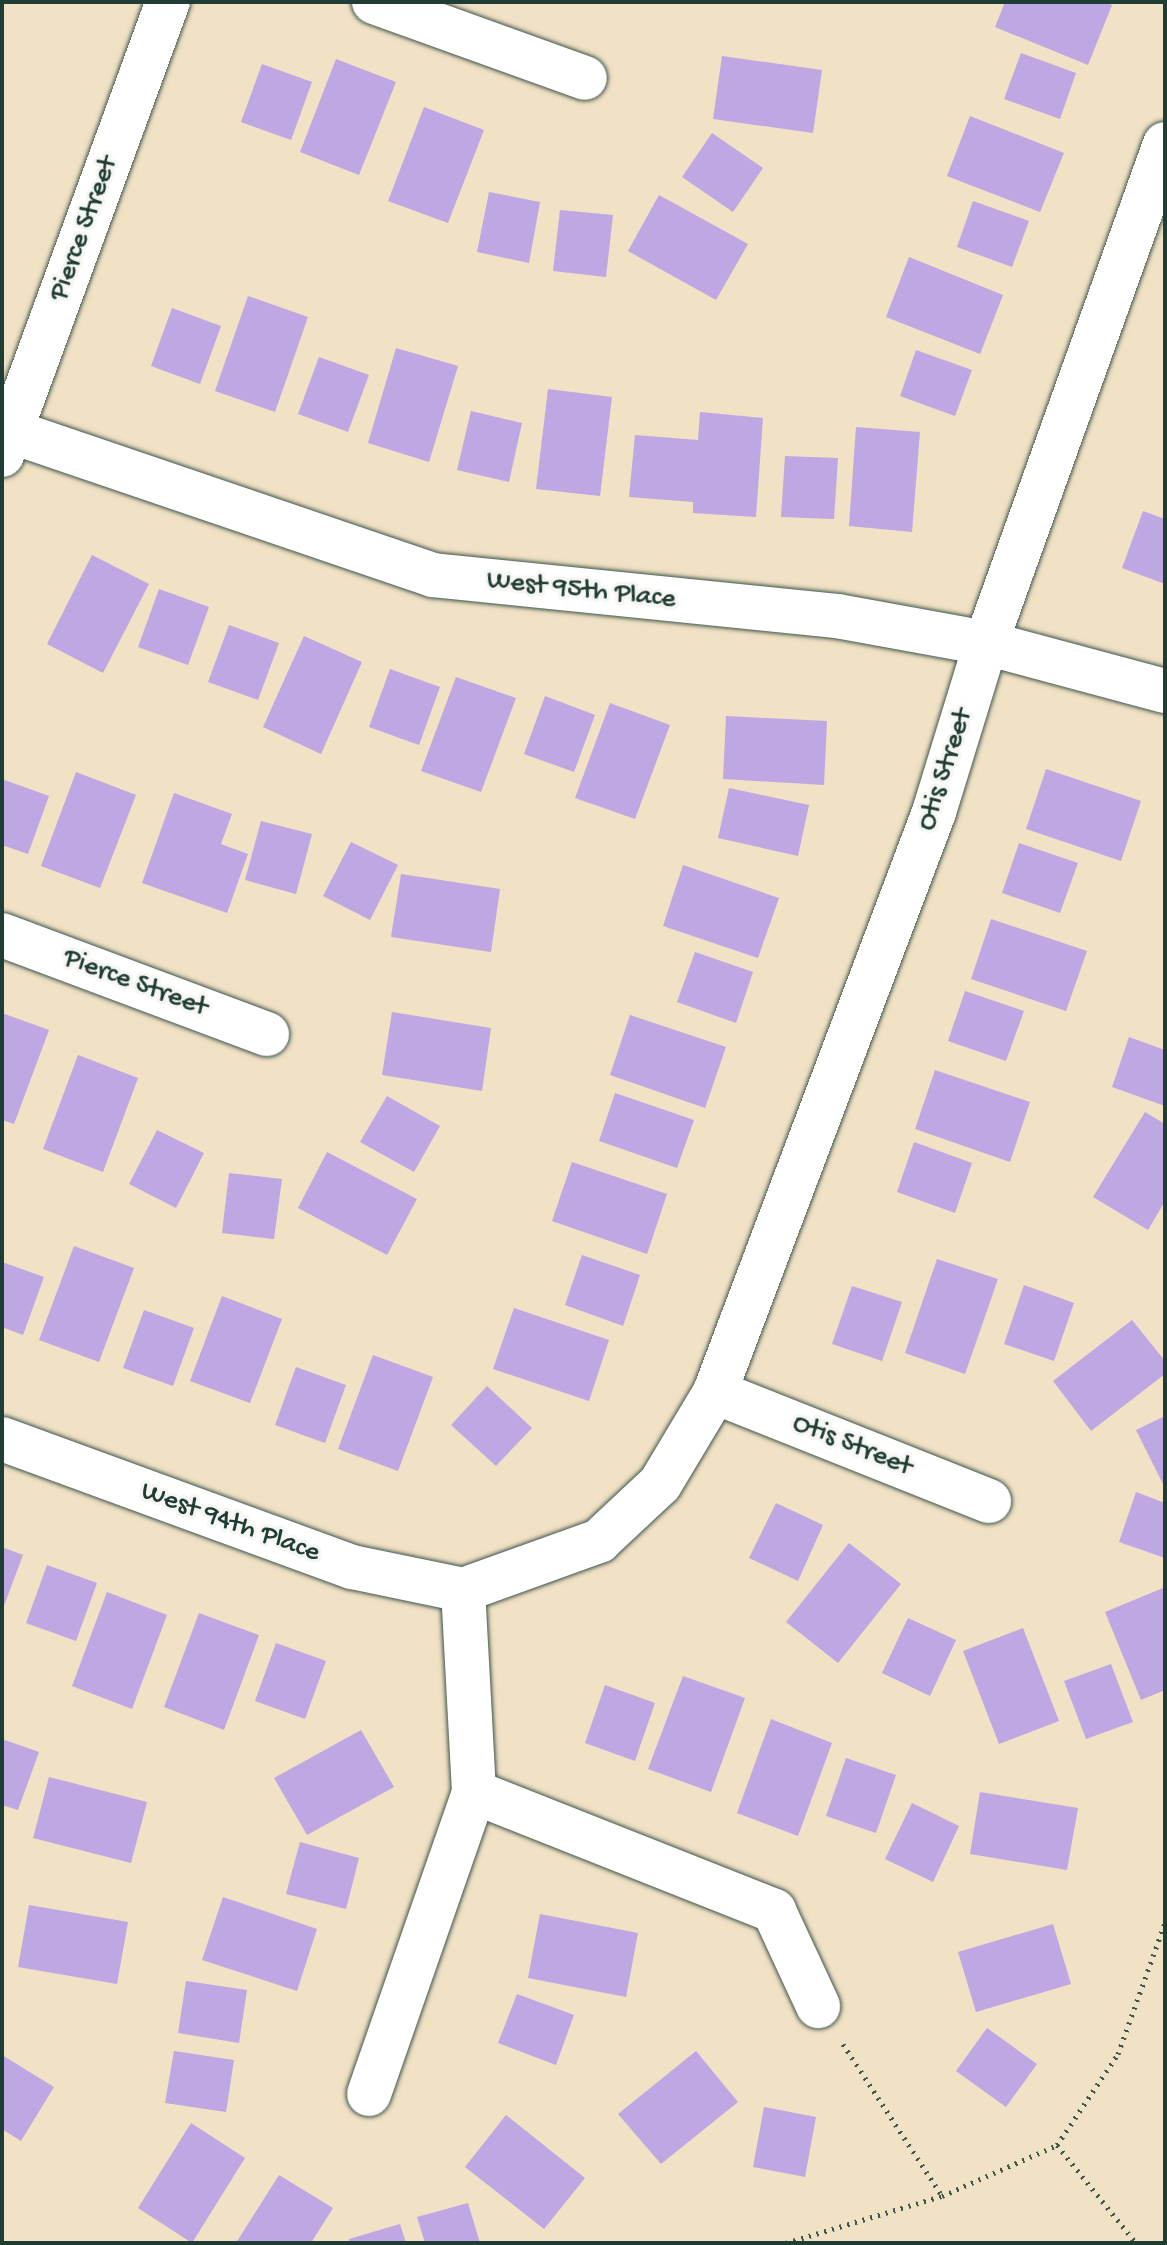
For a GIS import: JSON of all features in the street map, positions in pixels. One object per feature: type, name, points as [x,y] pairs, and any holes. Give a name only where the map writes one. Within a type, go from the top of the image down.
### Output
[{"type":"street","name":"Pierce Street","points":[[6,443],[168,2]]},
{"type":"street","points":[[374,2],[585,78]]},
{"type":"street","name":"Otis Street","points":[[463,1590],[599,1541],[660,1484],[715,1392],[934,812],[986,643],[1165,144]]},
{"type":"street","name":"West 95th Place","points":[[6,443],[433,575],[837,616],[986,643],[1165,691]]},
{"type":"street","name":"Pierce Street","points":[[2,935],[267,1034]]},
{"type":"street","name":"Otis Street","points":[[715,1392],[989,1501]]},
{"type":"street","name":"West 94th Place","points":[[2,1439],[352,1567],[463,1590]]},
{"type":"street","points":[[369,2094],[474,1792],[463,1590]]},
{"type":"street","points":[[474,1792],[774,1911],[818,2006]]},
{"type":"path","points":[[786,2243],[942,2196],[1057,2145],[1118,2054],[1165,1923]]},
{"type":"path","points":[[818,2006],[942,2196]]},
{"type":"path","points":[[1057,2145],[1136,2243]]},
{"type":"building","points":[[1005,2],[1103,2],[1112,5],[1088,65],[995,27]]},
{"type":"building","points":[[1021,53],[1076,73],[1060,119],[1004,99]]},
{"type":"building","points":[[722,56],[822,70],[813,133],[713,119]]},
{"type":"building","points":[[336,59],[396,82],[359,175],[300,152]]},
{"type":"building","points":[[262,64],[312,82],[291,140],[241,122]]},
{"type":"building","points":[[424,107],[484,130],[448,223],[388,201]]},
{"type":"building","points":[[970,116],[1064,153],[1040,212],[947,176]]},
{"type":"building","points":[[712,133],[763,168],[733,212],[682,177]]},
{"type":"building","points":[[489,192],[540,202],[529,263],[477,252]]},
{"type":"building","points":[[659,195],[748,244],[716,300],[628,251]]},
{"type":"building","points":[[973,201],[1029,221],[1012,267],[957,247]]},
{"type":"building","points":[[560,210],[613,215],[606,277],[553,271]]},
{"type":"building","points":[[909,257],[1003,295],[980,354],[886,317]]},
{"type":"building","points":[[248,296],[308,317],[275,412],[215,391]]},
{"type":"building","points":[[172,308],[221,326],[200,384],[151,366]]},
{"type":"building","points":[[396,348],[458,366],[429,462],[368,443]]},
{"type":"building","points":[[916,350],[972,370],[955,416],[900,396]]},
{"type":"building","points":[[319,357],[369,375],[348,432],[298,414]]},
{"type":"building","points":[[548,389],[612,397],[600,496],[536,489]]},
{"type":"building","points":[[471,411],[522,423],[509,482],[457,470]]},
{"type":"building","points":[[700,412],[763,418],[756,517],[693,513],[693,502],[629,497],[635,435],[698,440]]},
{"type":"building","points":[[856,427],[920,432],[912,532],[849,526]]},
{"type":"building","points":[[785,456],[838,458],[834,519],[781,517]]},
{"type":"building","points":[[1143,511],[1165,519],[1165,584],[1122,568]]},
{"type":"building","points":[[92,555],[149,584],[103,673],[47,644]]},
{"type":"building","points":[[159,589],[209,607],[188,665],[138,647]]},
{"type":"building","points":[[229,625],[279,643],[258,700],[208,682]]},
{"type":"building","points":[[304,636],[362,662],[321,754],[263,727]]},
{"type":"building","points":[[390,669],[440,687],[419,745],[369,727]]},
{"type":"building","points":[[456,677],[516,698],[481,792],[421,771]]},
{"type":"building","points":[[545,696],[595,715],[574,772],[524,754]]},
{"type":"building","points":[[610,703],[670,725],[635,819],[575,798]]},
{"type":"building","points":[[726,716],[827,721],[824,785],[723,779]]},
{"type":"building","points":[[1046,769],[1141,801],[1121,861],[1026,829]]},
{"type":"building","points":[[76,772],[136,795],[100,888],[41,866]]},
{"type":"building","points":[[2,779],[49,796],[28,854],[2,845]]},
{"type":"building","points":[[729,788],[809,805],[798,856],[718,838]]},
{"type":"building","points":[[174,793],[232,814],[221,844],[248,854],[227,913],[142,883]]},
{"type":"building","points":[[261,821],[312,834],[296,894],[245,880]]},
{"type":"building","points":[[351,842],[398,865],[370,920],[323,896]]},
{"type":"building","points":[[1019,843],[1078,863],[1060,913],[1002,893]]},
{"type":"building","points":[[683,865],[779,898],[758,958],[663,926]]},
{"type":"building","points":[[401,874],[500,889],[491,952],[391,937]]},
{"type":"building","points":[[991,919],[1087,951],[1066,1011],[971,979]]},
{"type":"building","points":[[695,952],[753,972],[736,1023],[677,1002]]},
{"type":"building","points":[[965,991],[1024,1011],[1006,1061],[948,1041]]},
{"type":"building","points":[[392,1012],[491,1028],[482,1091],[382,1075]]},
{"type":"building","points":[[2,1013],[49,1030],[14,1124],[2,1120]]},
{"type":"building","points":[[630,1015],[726,1047],[705,1108],[610,1075]]},
{"type":"building","points":[[1129,1037],[1165,1050],[1165,1106],[1112,1087]]},
{"type":"building","points":[[78,1055],[138,1078],[103,1172],[43,1149]]},
{"type":"building","points":[[935,1070],[1030,1102],[1010,1162],[915,1129]]},
{"type":"building","points":[[615,1093],[694,1120],[677,1168],[599,1141]]},
{"type":"building","points":[[387,1096],[440,1126],[414,1172],[360,1142]]},
{"type":"building","points":[[1145,1112],[1165,1124],[1165,1201],[1148,1230],[1093,1197]]},
{"type":"building","points":[[157,1130],[204,1153],[176,1208],[129,1184]]},
{"type":"building","points":[[914,1142],[972,1163],[955,1213],[897,1192]]},
{"type":"building","points":[[327,1152],[417,1199],[387,1255],[298,1208]]},
{"type":"building","points":[[572,1162],[667,1194],[647,1254],[552,1221]]},
{"type":"building","points":[[229,1173],[282,1179],[274,1239],[222,1233]]},
{"type":"building","points":[[74,1246],[134,1268],[99,1362],[39,1340]]},
{"type":"building","points":[[582,1255],[640,1275],[623,1326],[565,1305]]},
{"type":"building","points":[[937,1259],[998,1279],[965,1374],[905,1353]]},
{"type":"building","points":[[2,1262],[44,1277],[23,1335],[2,1327]]},
{"type":"building","points":[[1024,1285],[1074,1303],[1054,1361],[1004,1344]]},
{"type":"building","points":[[852,1286],[902,1302],[882,1361],[832,1344]]},
{"type":"building","points":[[222,1296],[282,1319],[250,1403],[190,1381]]},
{"type":"building","points":[[514,1308],[609,1340],[589,1401],[493,1369]]},
{"type":"building","points":[[144,1310],[194,1328],[173,1386],[123,1368]]},
{"type":"building","points":[[1132,1320],[1165,1361],[1165,1374],[1091,1431],[1053,1381]]},
{"type":"building","points":[[373,1355],[433,1377],[398,1471],[338,1449]]},
{"type":"building","points":[[296,1367],[346,1385],[325,1443],[275,1425]]},
{"type":"building","points":[[487,1386],[532,1428],[496,1466],[451,1425]]},
{"type":"building","points":[[1165,1416],[1165,1488],[1136,1430]]},
{"type":"building","points":[[1136,1492],[1165,1503],[1165,1558],[1119,1542]]},
{"type":"building","points":[[776,1503],[823,1525],[798,1581],[749,1558]]},
{"type":"building","points":[[849,1543],[901,1584],[838,1663],[786,1622]]},
{"type":"building","points":[[2,1547],[23,1555],[2,1611]]},
{"type":"building","points":[[47,1565],[97,1583],[76,1641],[26,1623]]},
{"type":"building","points":[[1163,1588],[1165,1690],[1141,1700],[1105,1612]]},
{"type":"building","points":[[107,1592],[167,1615],[132,1709],[72,1686]]},
{"type":"building","points":[[199,1613],[259,1635],[224,1730],[164,1707]]},
{"type":"building","points":[[908,1618],[956,1640],[930,1696],[882,1673]]},
{"type":"building","points":[[1023,1628],[1059,1721],[999,1744],[963,1651]]},
{"type":"building","points":[[276,1643],[326,1661],[305,1719],[255,1701]]},
{"type":"building","points":[[1111,1664],[1133,1722],[1086,1739],[1064,1681]]},
{"type":"building","points":[[683,1676],[745,1698],[711,1792],[648,1769]]},
{"type":"building","points":[[605,1685],[655,1703],[635,1761],[585,1743]]},
{"type":"building","points":[[771,1719],[832,1743],[798,1836],[737,1813]]},
{"type":"building","points":[[361,1730],[394,1787],[307,1835],[274,1778]]},
{"type":"building","points":[[2,1739],[39,1752],[18,1810],[2,1805]]},
{"type":"building","points":[[846,1758],[896,1775],[876,1833],[826,1816]]},
{"type":"building","points":[[49,1777],[147,1802],[131,1863],[33,1838]]},
{"type":"building","points":[[980,1792],[1078,1808],[1067,1870],[970,1854]]},
{"type":"building","points":[[912,1803],[959,1826],[933,1882],[885,1859]]},
{"type":"building","points":[[300,1842],[359,1858],[346,1909],[286,1894]]},
{"type":"building","points":[[223,1897],[317,1929],[297,1991],[202,1960]]},
{"type":"building","points":[[29,1905],[128,1922],[117,1984],[18,1967]]},
{"type":"building","points":[[540,1914],[638,1933],[626,1997],[528,1978]]},
{"type":"building","points":[[1053,1924],[1071,1984],[976,2012],[958,1952]]},
{"type":"building","points":[[186,1981],[247,1990],[239,2043],[178,2033]]},
{"type":"building","points":[[517,1994],[574,2015],[556,2065],[498,2043]]},
{"type":"building","points":[[987,2028],[1037,2064],[1006,2107],[956,2071]]},
{"type":"building","points":[[174,2051],[234,2060],[226,2112],[165,2103]]},
{"type":"building","points":[[696,2051],[738,2102],[661,2164],[618,2114]]},
{"type":"building","points":[[2,2055],[54,2087],[21,2141],[2,2129]]},
{"type":"building","points":[[764,2107],[816,2117],[805,2177],[753,2167]]},
{"type":"building","points":[[506,2115],[585,2178],[544,2229],[465,2167]]},
{"type":"building","points":[[191,2123],[245,2158],[192,2243],[138,2208]]},
{"type":"building","points":[[279,2175],[333,2208],[311,2243],[236,2243]]},
{"type":"building","points":[[468,2203],[480,2243],[425,2243],[417,2217]]},
{"type":"building","points":[[400,2224],[406,2243],[350,2243],[349,2239]]}]
